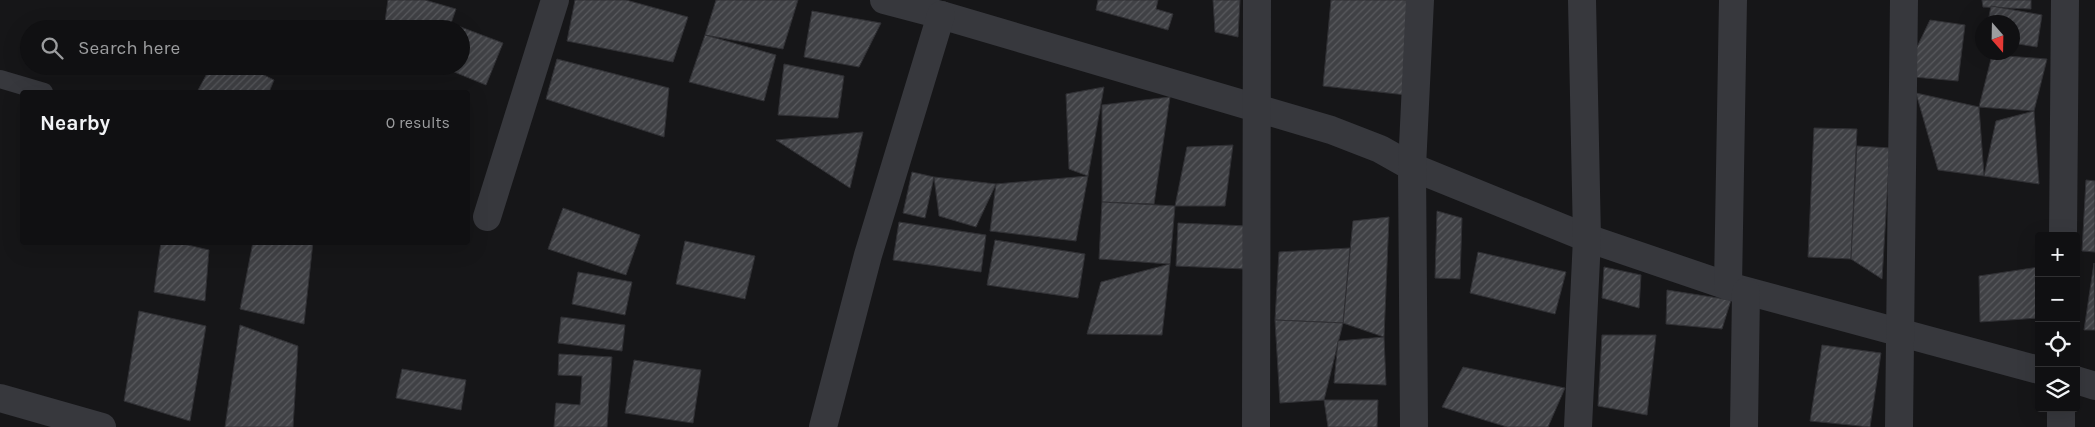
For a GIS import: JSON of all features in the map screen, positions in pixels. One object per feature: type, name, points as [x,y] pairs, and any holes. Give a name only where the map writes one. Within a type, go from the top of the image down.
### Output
[{"type":"street","points":[[487,216],[555,0]]},
{"type":"street","points":[[884,0],[1332,130],[1380,148],[1412,167],[1588,238],[1737,289],[2035,369]]},
{"type":"street","points":[[1256,427],[1258,0]]},
{"type":"street","points":[[1414,427],[1412,167],[1420,0]]},
{"type":"street","points":[[1578,427],[1588,238],[1582,0]]},
{"type":"street","points":[[1733,0],[1737,289],[1744,427]]},
{"type":"street","points":[[1899,427],[1904,0]]},
{"type":"street","points":[[2063,232],[2065,0]]},
{"type":"street","points":[[823,427],[868,255],[941,15]]},
{"type":"street","points":[[2080,381],[2095,386]]},
{"type":"street","points":[[0,398],[102,427]]},
{"type":"street","points":[[2061,412],[2061,427]]},
{"type":"lane","points":[[0,79],[37,90]]},
{"type":"building","points":[[388,0],[425,0],[456,9],[452,20],[385,20]]},
{"type":"building","points":[[575,0],[626,0],[688,17],[673,62],[567,41]]},
{"type":"building","points":[[716,0],[798,0],[783,49],[705,35]]},
{"type":"building","points":[[1098,0],[1158,0],[1156,9],[1173,14],[1168,30],[1096,10]]},
{"type":"building","points":[[1213,0],[1240,0],[1238,37],[1215,32]]},
{"type":"building","points":[[1331,0],[1420,0],[1416,96],[1323,86]]},
{"type":"building","points":[[1982,0],[2031,0],[2031,9],[1983,7]]},
{"type":"building","points":[[1991,6],[2042,15],[2037,47],[2020,44],[2020,15],[1989,15]]},
{"type":"building","points":[[812,11],[881,23],[859,67],[804,57]]},
{"type":"building","points":[[1930,20],[1965,25],[1958,81],[1903,76]]},
{"type":"building","points":[[470,31],[503,43],[486,85],[462,75],[470,75]]},
{"type":"building","points":[[705,35],[776,55],[764,101],[689,82]]},
{"type":"building","points":[[2020,57],[2047,59],[2034,111],[1979,107],[1991,60],[2020,60]]},
{"type":"building","points":[[557,59],[669,88],[664,137],[546,99]]},
{"type":"building","points":[[784,64],[844,76],[838,118],[778,115]]},
{"type":"building","points":[[206,75],[264,75],[274,80],[270,90],[198,90]]},
{"type":"building","points":[[1104,87],[1088,176],[1069,169],[1066,94]]},
{"type":"building","points":[[1916,93],[1979,107],[1984,176],[1938,170]]},
{"type":"building","points":[[1170,97],[1154,204],[1102,202],[1102,105]]},
{"type":"building","points":[[2034,111],[2039,184],[1984,176],[1996,121]]},
{"type":"building","points":[[1814,128],[1857,129],[1851,259],[1808,257]]},
{"type":"building","points":[[863,132],[850,188],[776,140]]},
{"type":"building","points":[[1233,145],[1225,206],[1175,206],[1187,147]]},
{"type":"building","points":[[1857,146],[1890,148],[1882,279],[1851,259]]},
{"type":"building","points":[[912,172],[934,177],[925,218],[903,213]]},
{"type":"building","points":[[1088,176],[1076,241],[990,231],[996,184]]},
{"type":"building","points":[[934,177],[996,184],[976,227],[939,216]]},
{"type":"building","points":[[2086,180],[2095,181],[2095,252],[2082,251]]},
{"type":"building","points":[[1102,202],[1175,206],[1170,264],[1099,259]]},
{"type":"building","points":[[563,208],[640,235],[626,275],[548,249]]},
{"type":"building","points":[[1437,211],[1462,218],[1460,279],[1435,278]]},
{"type":"building","points":[[1389,217],[1384,337],[1343,323],[1353,221]]},
{"type":"building","points":[[899,222],[986,235],[981,272],[893,260]]},
{"type":"building","points":[[1178,223],[1248,226],[1245,269],[1176,266]]},
{"type":"building","points":[[995,240],[1085,254],[1078,298],[987,285]]},
{"type":"building","points":[[685,241],[755,256],[745,299],[676,284]]},
{"type":"building","points":[[161,245],[188,245],[209,250],[205,301],[154,292]]},
{"type":"building","points":[[252,245],[313,245],[304,324],[240,309]]},
{"type":"building","points":[[1350,248],[1343,323],[1275,320],[1279,252]]},
{"type":"building","points":[[1478,252],[1566,272],[1555,314],[1470,293]]},
{"type":"building","points":[[2094,263],[2095,330],[2084,330]]},
{"type":"building","points":[[1170,264],[1162,335],[1087,334],[1101,282]]},
{"type":"building","points":[[1604,267],[1641,275],[1639,308],[1602,298]]},
{"type":"building","points":[[2035,268],[2035,318],[1980,322],[1979,276]]},
{"type":"building","points":[[578,272],[632,282],[625,315],[572,304]]},
{"type":"building","points":[[1667,290],[1731,300],[1722,329],[1666,324]]},
{"type":"building","points":[[139,311],[206,326],[190,421],[124,401]]},
{"type":"building","points":[[561,317],[625,325],[622,351],[558,343]]},
{"type":"building","points":[[1275,320],[1343,323],[1324,400],[1280,403]]},
{"type":"building","points":[[240,325],[298,346],[293,427],[225,427]]},
{"type":"building","points":[[1602,335],[1656,335],[1647,415],[1598,406]]},
{"type":"building","points":[[1384,337],[1386,385],[1334,383],[1338,341]]},
{"type":"building","points":[[1822,345],[1881,353],[1870,427],[1810,421]]},
{"type":"building","points":[[559,354],[612,357],[607,427],[554,427],[556,403],[580,405],[582,376],[558,375]]},
{"type":"building","points":[[634,360],[701,370],[693,423],[625,413]]},
{"type":"building","points":[[1463,367],[1565,388],[1548,427],[1507,427],[1442,407]]},
{"type":"building","points":[[402,369],[466,380],[461,410],[396,398]]},
{"type":"building","points":[[1324,400],[1378,400],[1377,427],[1328,427]]}]
